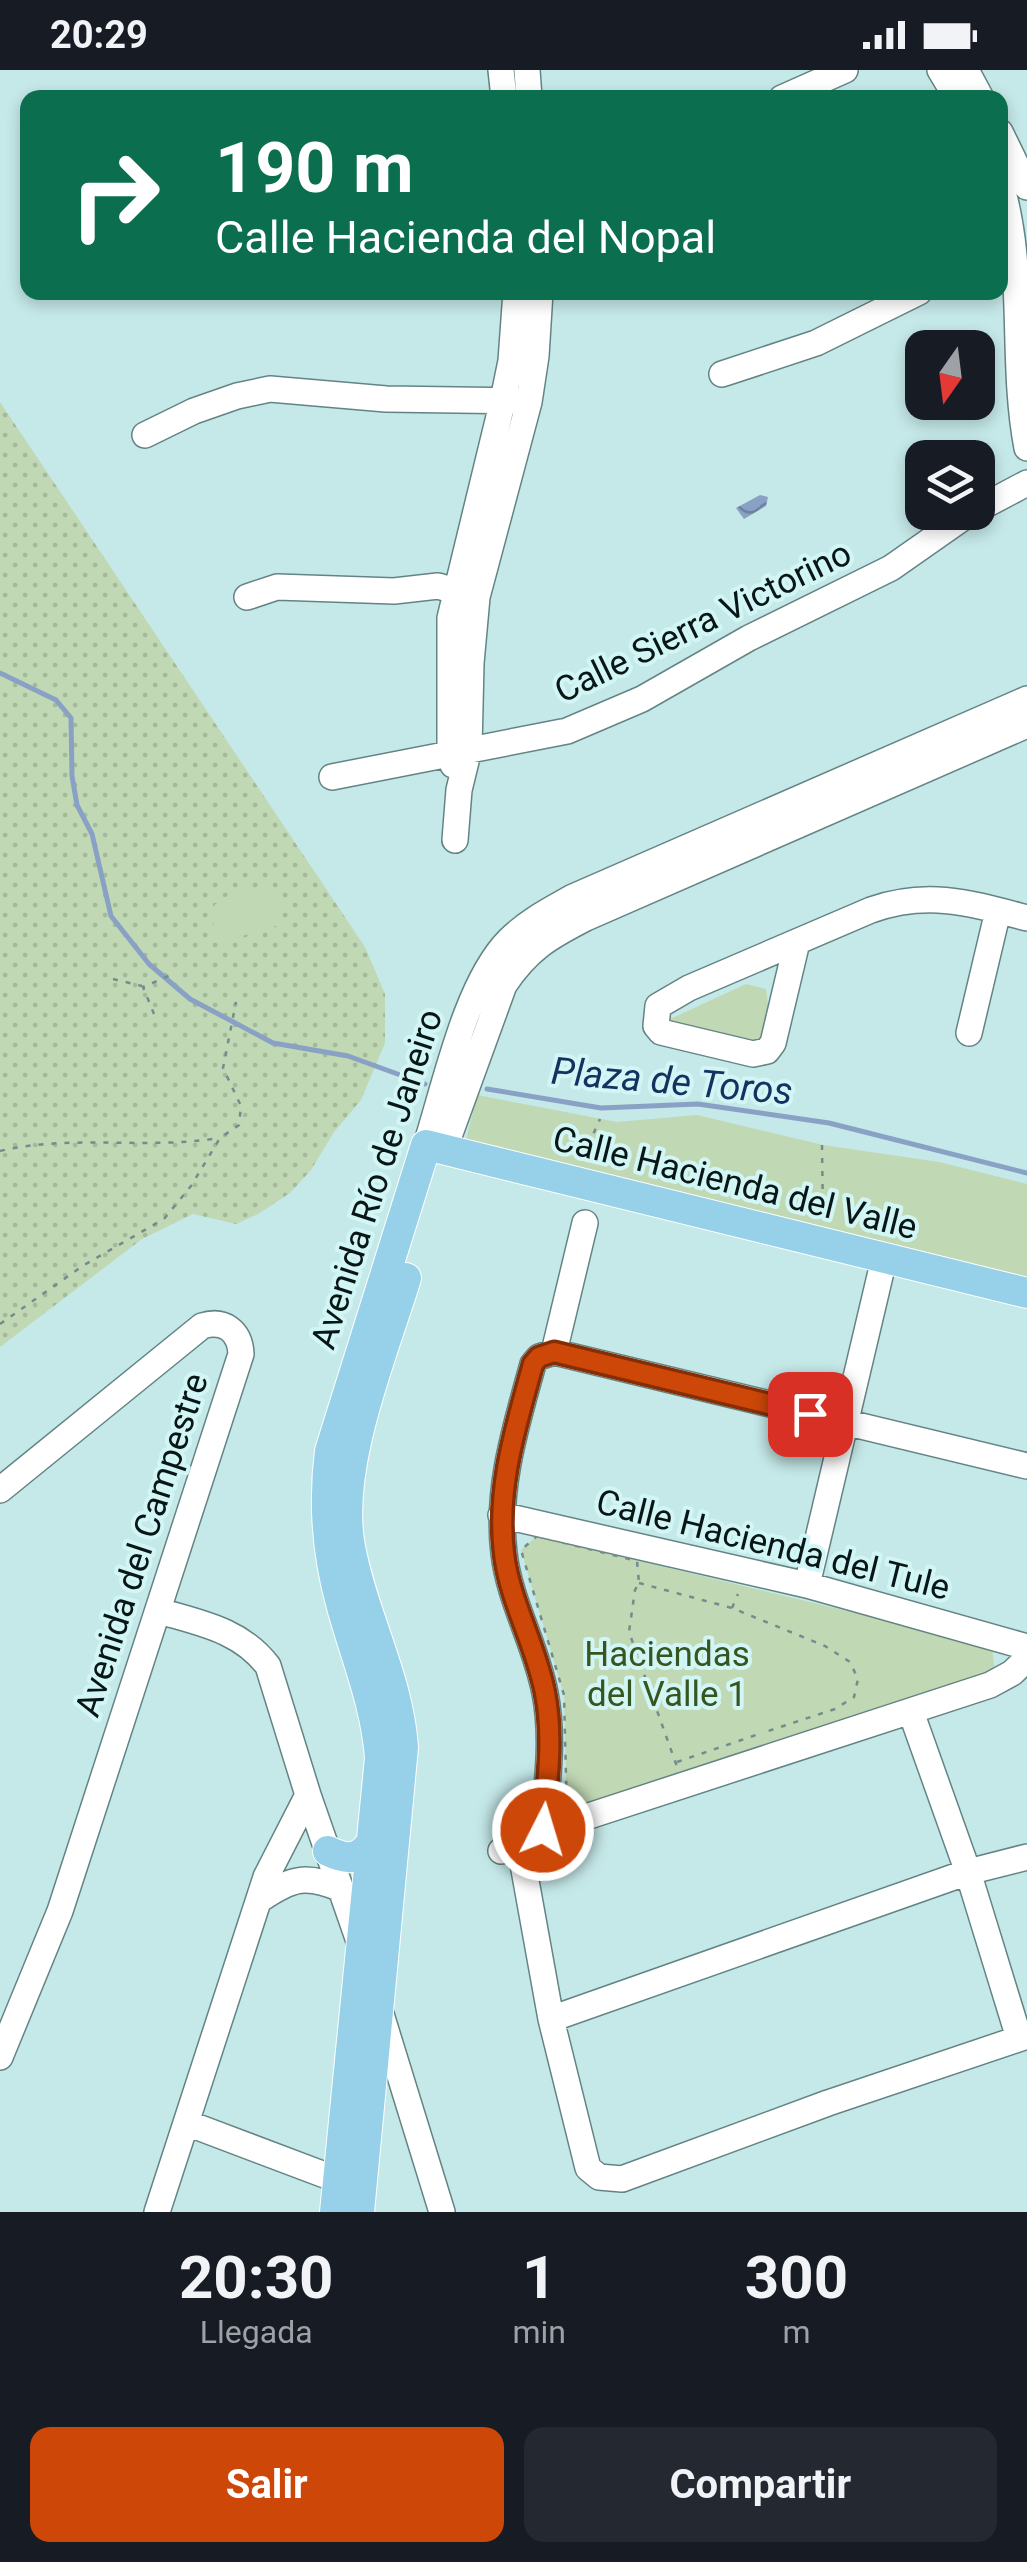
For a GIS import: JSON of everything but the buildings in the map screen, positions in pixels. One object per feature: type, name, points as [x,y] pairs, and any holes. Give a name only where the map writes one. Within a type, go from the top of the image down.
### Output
[{"type":"main road","name":"Calle Hacienda del Valle","points":[[435,1148],[1027,1293]]},
{"type":"main road","name":"Avenida Río de Janeiro","points":[[335,2212],[380,1758],[378,1729],[334,1570],[325,1490],[330,1451],[435,1148]]},
{"type":"main road","name":"Avenida Río de Janeiro","points":[[359,2212],[403,1747],[396,1692],[368,1620],[350,1547],[348,1481],[355,1442],[435,1148]]},
{"type":"main road","points":[[328,1852],[356,1858],[364,1854],[372,1840]]},
{"type":"street","points":[[800,90],[844,70]]},
{"type":"street","points":[[1008,148],[1027,187]]},
{"type":"street","points":[[1014,234],[1022,317],[1021,417],[1027,448]]},
{"type":"street","points":[[515,300],[511,361],[516,401]]},
{"type":"street","points":[[454,840],[459,751],[471,663],[466,594],[516,401],[536,356],[540,300]]},
{"type":"street","points":[[722,374],[816,343],[904,300]]},
{"type":"street","points":[[145,435],[194,411],[270,389],[386,399],[516,401]]},
{"type":"street","name":"Calle Sierra Victorino","points":[[995,500],[1027,483]]},
{"type":"street","name":"Calle Sierra Victorino","points":[[332,777],[568,731],[602,718],[748,638],[891,568],[946,530]]},
{"type":"street","points":[[247,597],[277,587],[394,591],[438,586],[466,594]]},
{"type":"street","name":"Avenida Río de Janeiro","points":[[435,1148],[478,987],[494,958],[532,920],[572,897],[1027,699]]},
{"type":"street","name":"Avenida Río de Janeiro","points":[[435,1148],[504,985],[516,966],[543,940],[1027,725]]},
{"type":"street","points":[[798,942],[773,1043],[767,1050],[752,1054],[661,1032],[656,1026],[655,1014],[665,1000],[871,910],[909,899],[930,898],[1027,918]]},
{"type":"street","points":[[969,1033],[998,911]]},
{"type":"street","points":[[554,1352],[585,1224]]},
{"type":"street","points":[[807,1584],[884,1259]]},
{"type":"street","name":"Avenida del Campestre","points":[[0,1490],[202,1326],[223,1324],[234,1332],[241,1354],[156,1619],[60,1912],[0,2057]]},
{"type":"street","points":[[543,1830],[550,1748],[545,1691],[504,1556],[502,1515],[504,1478],[533,1364],[539,1357],[554,1352],[1027,1466]]},
{"type":"street","name":"Calle Hacienda del Tule","points":[[502,1515],[807,1584],[1027,1647]]},
{"type":"street","points":[[156,1619],[230,1646],[246,1645],[268,1666],[362,1948],[442,2212]]},
{"type":"street","points":[[911,1712],[1023,2037],[622,2179],[599,2177],[588,2168],[510,1847],[543,1830],[1001,1680],[1027,1659]]},
{"type":"street","points":[[158,2212],[260,1898],[278,1850],[308,1795]]},
{"type":"street","points":[[278,1850],[307,1843],[328,1852]]},
{"type":"street","points":[[551,2020],[968,1872],[1027,1857]]},
{"type":"street","points":[[260,1898],[298,1880],[320,1880],[341,1888]]},
{"type":"street","points":[[186,2124],[338,2180]]},
{"type":"path","points":[[113,979],[143,987],[174,974]]},
{"type":"path","points":[[143,987],[154,1014]]},
{"type":"path","points":[[0,1324],[84,1266],[164,1219],[191,1186],[220,1138],[239,1124],[241,1106],[223,1068],[236,1002]]},
{"type":"path","points":[[578,1167],[600,1119]]},
{"type":"path","points":[[0,1150],[36,1143],[190,1143],[220,1138]]},
{"type":"path","points":[[822,1145],[824,1227]]},
{"type":"path","points":[[537,1536],[637,1560],[640,1583],[635,1590],[629,1632],[681,1778],[567,1816],[564,1695],[521,1550],[537,1536]]},
{"type":"path","points":[[640,1583],[732,1608],[824,1646],[850,1662],[858,1679],[854,1697],[834,1709],[762,1733]]},
{"type":"green space","points":[[0,402],[365,947],[385,994],[385,1043],[361,1100],[290,1193],[236,1224],[193,1214],[142,1239],[0,1347]]},
{"type":"green space","points":[[259,888],[276,892],[282,903],[278,926],[234,939],[207,937],[214,924],[208,914],[218,902],[237,892]]},
{"type":"green space","points":[[746,984],[766,989],[768,1004],[763,1042],[743,1055],[666,1021]]},
{"type":"green space","points":[[477,1095],[617,1122],[697,1115],[823,1145],[939,1162],[1027,1184],[1027,1277],[466,1140]]},
{"type":"green space","name":"Haciendas del Valle 1","points":[[537,1536],[992,1646],[995,1675],[567,1816],[564,1695],[521,1550]]},
{"type":"water","points":[[760,495],[768,497],[766,506],[744,519],[736,508]]},
{"type":"waterway","name":"Plaza de Toros","points":[[0,673],[56,700],[71,718],[77,805],[92,834],[111,916],[149,964],[190,999],[273,1043],[348,1056],[425,1084]]},
{"type":"waterway","name":"Plaza de Toros","points":[[487,1089],[601,1108],[698,1104],[829,1123],[1027,1173]]},
{"type":"route","points":[[543,1830],[550,1748],[545,1691],[504,1556],[502,1515],[504,1478],[533,1364],[539,1357],[554,1352],[810,1414]]}]
